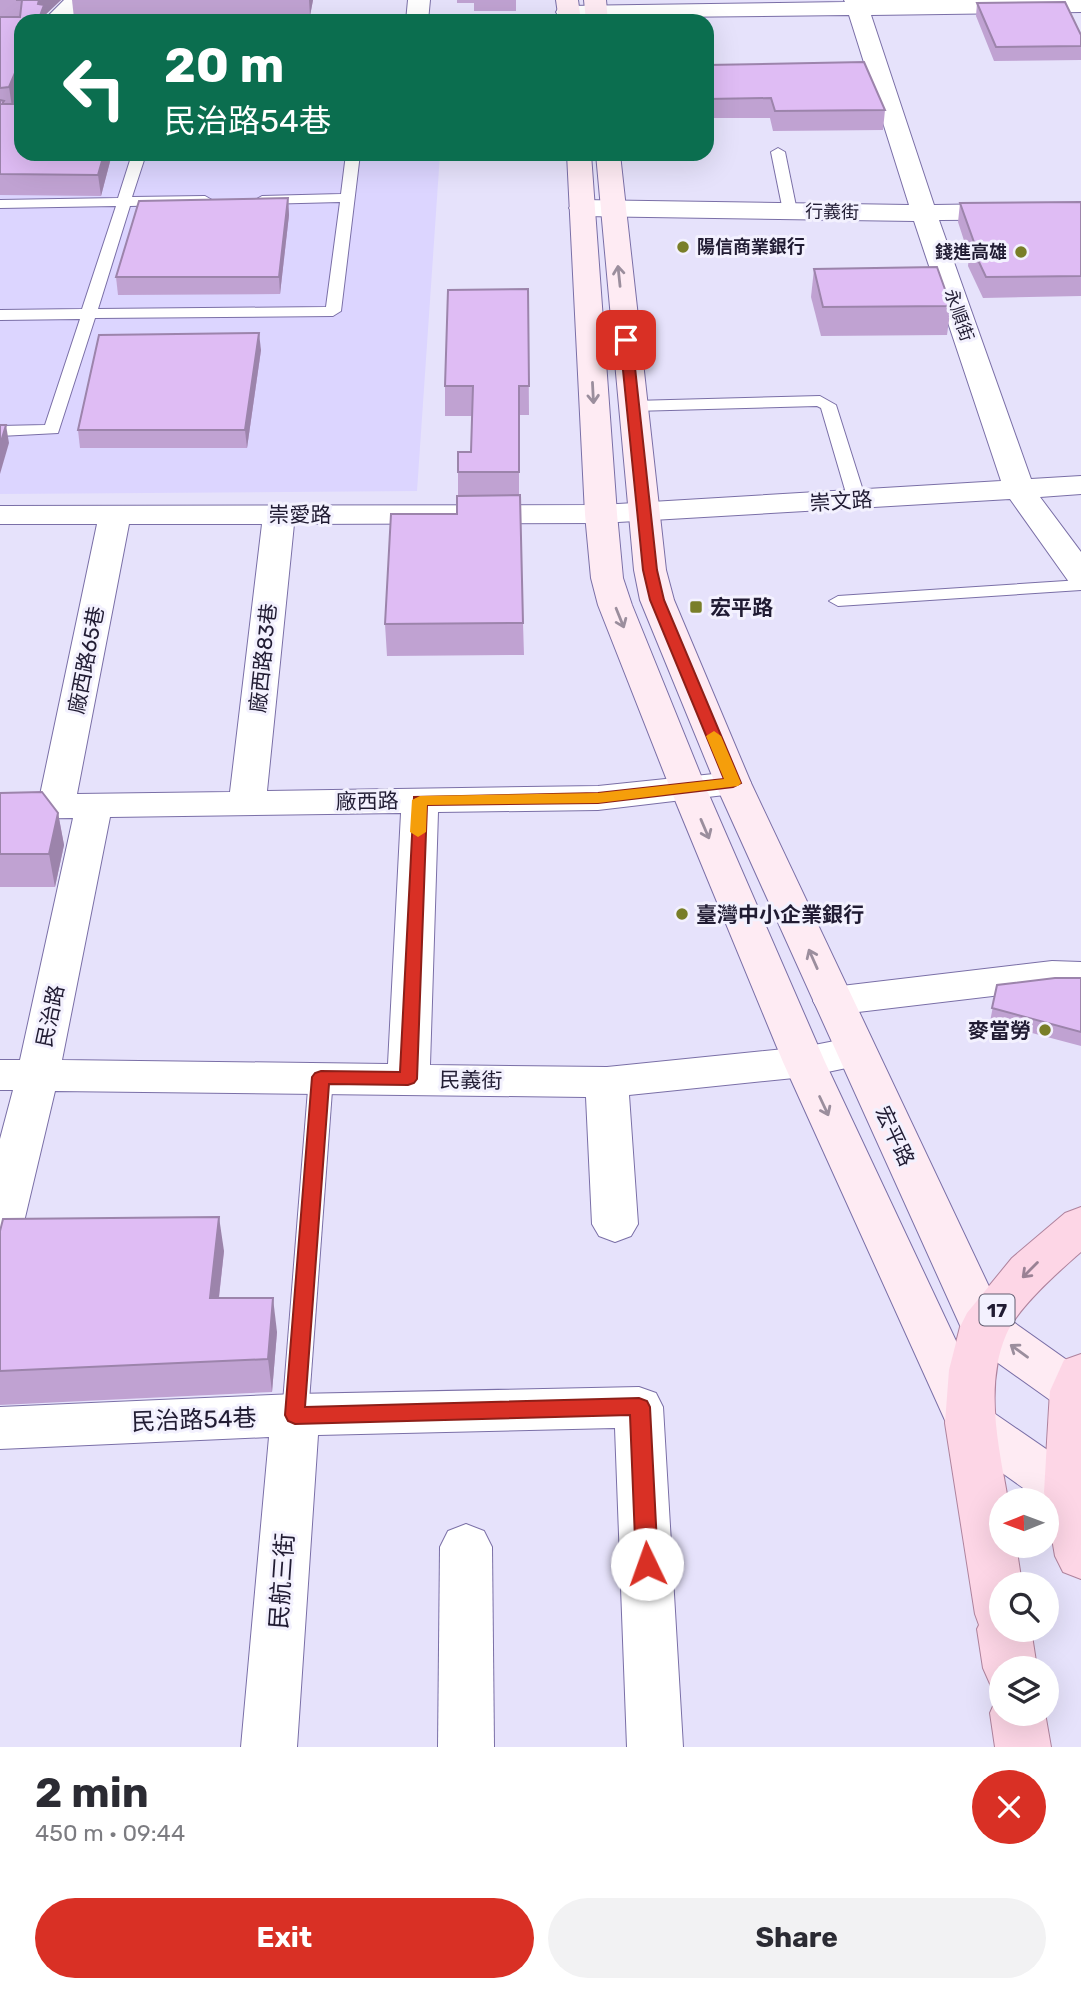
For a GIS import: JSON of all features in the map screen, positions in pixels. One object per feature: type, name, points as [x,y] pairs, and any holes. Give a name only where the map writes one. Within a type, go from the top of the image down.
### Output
[{"type":"main road","name":"17","points":[[994,1572],[970,1423],[973,1370],[984,1327],[1028,1271],[1081,1225]]},
{"type":"main road","points":[[1077,1383],[1069,1492],[1081,1556]]},
{"type":"main road","points":[[1019,1726],[1023,1747]]},
{"type":"street","points":[[62,14],[77,0]]},
{"type":"street","points":[[568,11],[857,4],[1081,6]]},
{"type":"street","name":"永順街","points":[[857,4],[924,213],[1019,489],[1080,574]]},
{"type":"street","name":"宏平路","points":[[581,161],[597,208],[633,406],[650,570],[657,600],[733,783],[984,1327],[1077,1383]]},
{"type":"street","name":"宏平路","points":[[607,161],[597,208],[601,514],[607,578],[615,605],[688,788],[804,1062],[970,1423]]},
{"type":"street","name":"行義街","points":[[597,208],[924,213],[1081,211]]},
{"type":"street","name":"崇文路","points":[[601,514],[1081,485]]},
{"type":"street","name":"廠西路65巷","points":[[75,805],[115,514]]},
{"type":"street","name":"廠西路83巷","points":[[247,803],[279,514]]},
{"type":"street","name":"崇愛路","points":[[0,515],[601,514]]},
{"type":"street","name":"廠西路","points":[[0,807],[598,798],[733,783]]},
{"type":"street","points":[[408,1079],[420,800]]},
{"type":"street","name":"民治路","points":[[0,1226],[19,1075],[75,805]]},
{"type":"street","points":[[833,1002],[1052,975],[1081,976]]},
{"type":"street","name":"民義街","points":[[19,1075],[607,1082],[804,1062],[855,1052]]},
{"type":"street","points":[[607,1082],[615,1224]]},
{"type":"street","name":"民治路54巷","points":[[0,1428],[295,1415],[639,1407],[655,1747]]},
{"type":"street","name":"民航三街","points":[[269,1747],[295,1415]]},
{"type":"street","points":[[970,1423],[1069,1492]]},
{"type":"street","points":[[466,1547],[466,1747]]},
{"type":"lane","points":[[778,152],[790,211]]},
{"type":"lane","points":[[0,430],[52,430],[137,161]]},
{"type":"lane","points":[[0,315],[332,311],[352,161]]},
{"type":"lane","points":[[249,200],[347,198]]},
{"type":"lane","points":[[0,204],[221,200]]},
{"type":"lane","points":[[633,406],[820,401],[828,405],[857,500]]},
{"type":"lane","points":[[838,601],[1080,574]]},
{"type":"lane","points":[[295,1415],[321,1077]]},
{"type":"shaded area","points":[[0,31],[14,31],[14,161],[440,161],[417,491],[0,494]]},
{"type":"building","points":[[22,0],[39,0],[38,4],[44,5],[41,14],[20,14]]},
{"type":"building","points":[[1065,2],[1081,35],[1081,46],[996,47],[977,3]]},
{"type":"building","points":[[0,17],[14,17],[14,75],[9,87],[0,88]]},
{"type":"building","points":[[864,62],[885,110],[775,111],[771,98],[714,99],[714,65]]},
{"type":"building","points":[[0,100],[4,101],[2,104],[14,104],[14,161],[102,161],[98,175],[0,174]]},
{"type":"building","points":[[288,198],[279,277],[116,277],[139,201]]},
{"type":"building","points":[[1081,202],[1081,276],[986,277],[971,245],[975,245],[960,203]]},
{"type":"building","points":[[937,267],[951,306],[823,307],[814,269]]},
{"type":"building","points":[[528,289],[529,386],[519,386],[519,472],[458,472],[458,452],[471,452],[473,386],[445,386],[448,290]]},
{"type":"building","points":[[259,333],[245,430],[78,430],[99,335]]},
{"type":"building","points":[[0,425],[6,425],[0,445]]},
{"type":"building","points":[[520,495],[523,623],[385,624],[391,514],[457,514],[457,496]]},
{"type":"building","points":[[42,792],[58,813],[49,854],[0,854],[0,793]]},
{"type":"building","points":[[1055,978],[1081,978],[1081,1032],[992,1008],[997,985]]},
{"type":"building","points":[[219,1217],[210,1298],[273,1298],[268,1359],[0,1371],[0,1231],[3,1219]]},
{"type":"slow traffic","points":[[418,832],[420,800],[598,798],[733,783],[714,736]]},
{"type":"place","name":"陽信商業銀行","points":[[683,247]]},
{"type":"place","name":"錢進高雄","points":[[1021,252]]},
{"type":"place","name":"宏平路","points":[[696,607]]},
{"type":"place","name":"臺灣中小企業銀行","points":[[682,914]]},
{"type":"place","name":"麥當勞","points":[[1045,1030]]},
{"type":"route","points":[[626,340],[650,570],[657,600],[733,783],[598,798],[420,800],[408,1079],[321,1077],[295,1415],[639,1407],[647,1564]]}]
